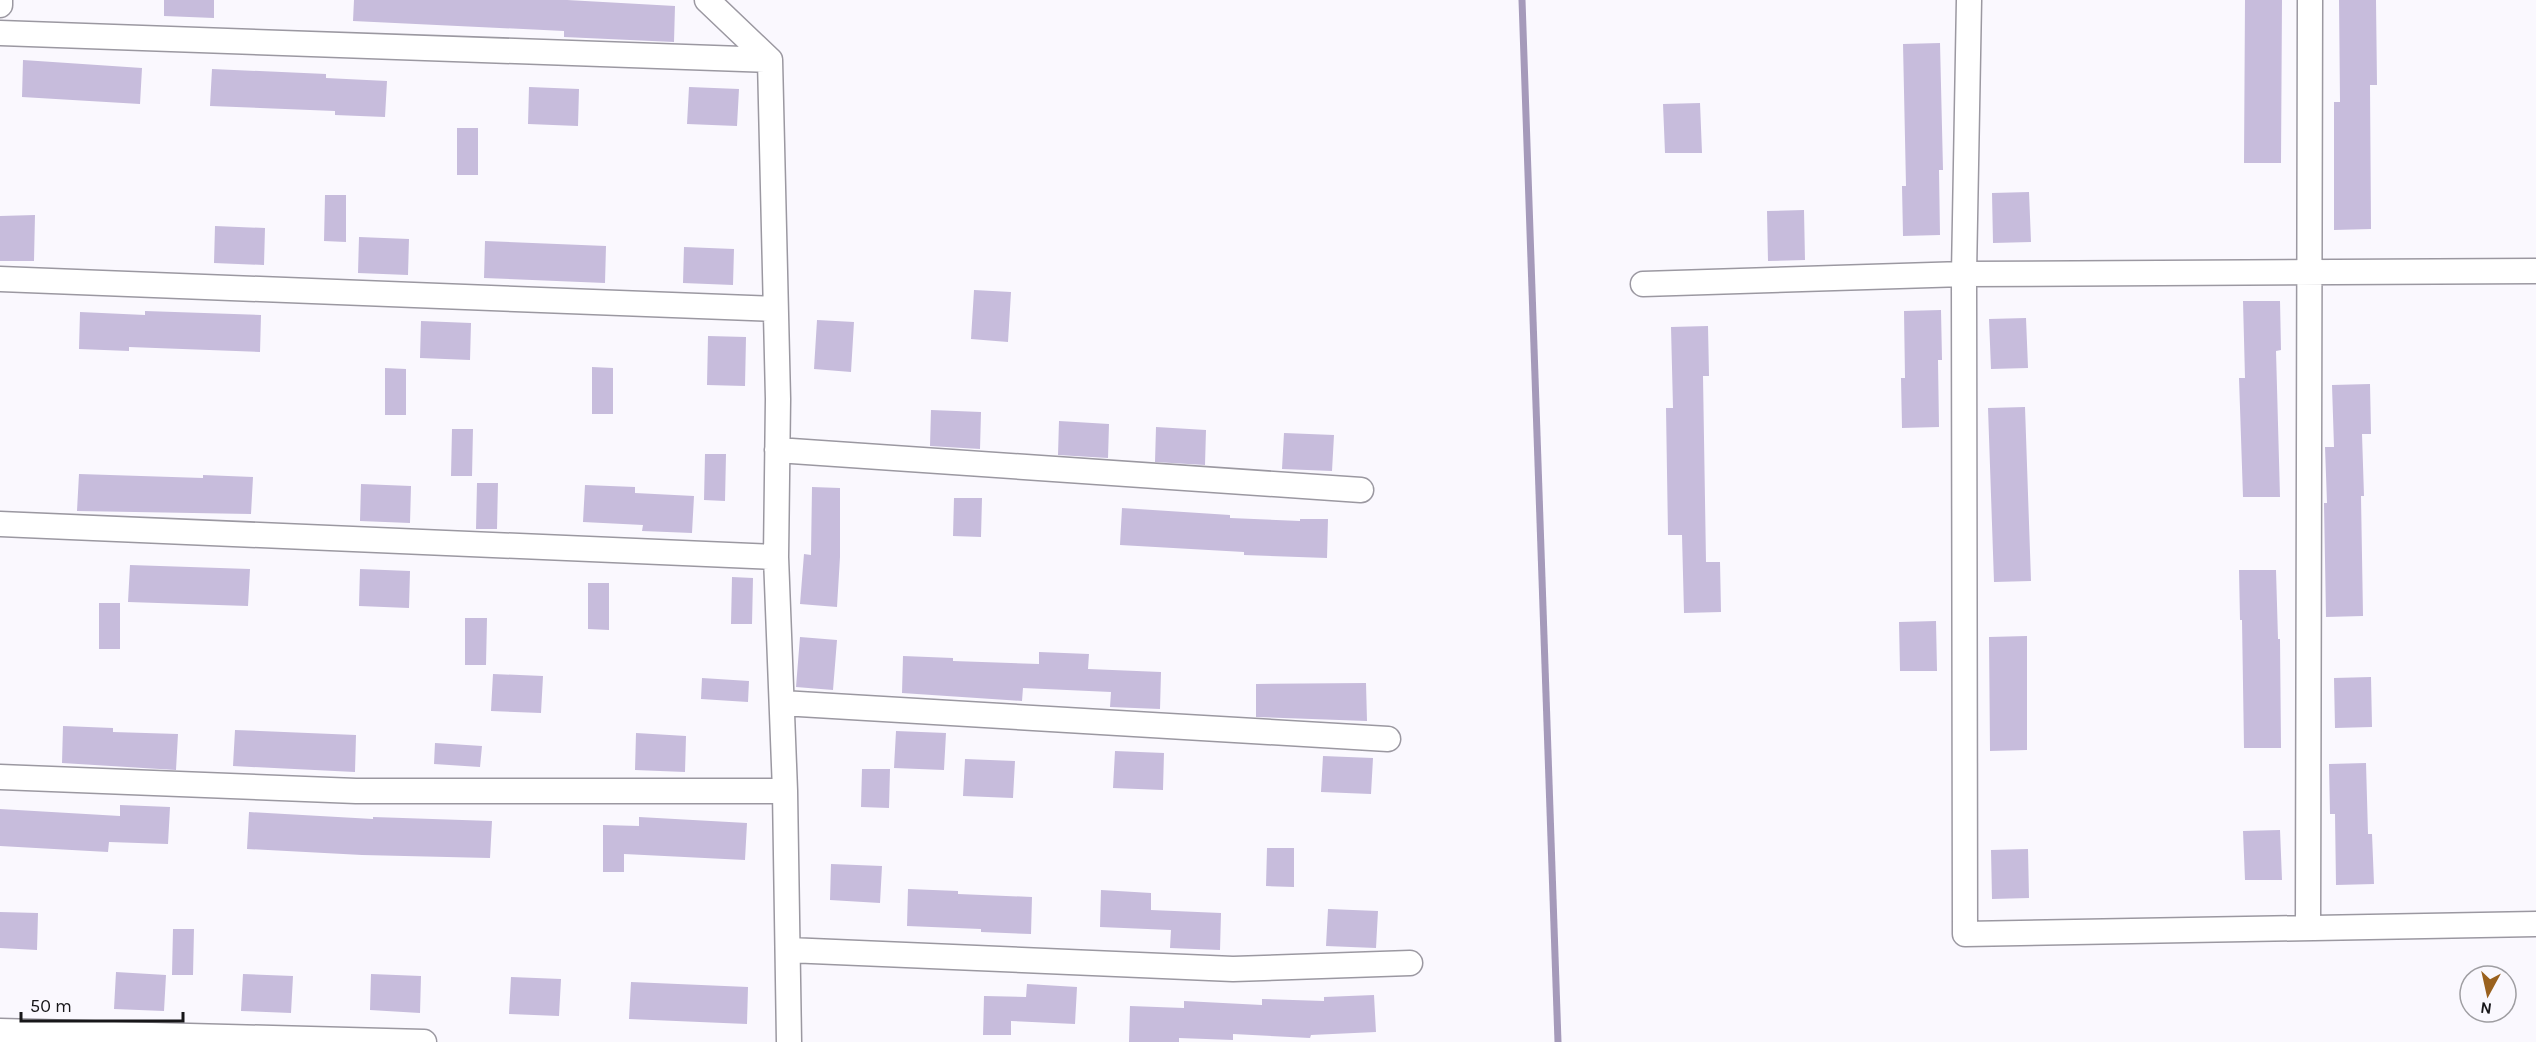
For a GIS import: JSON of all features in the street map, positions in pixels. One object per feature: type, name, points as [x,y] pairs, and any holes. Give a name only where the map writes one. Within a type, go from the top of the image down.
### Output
[{"type":"street","points":[[0,0],[0,5]]},
{"type":"street","points":[[707,0],[770,60],[774,309],[778,399],[776,557],[785,791],[789,1042]]},
{"type":"street","points":[[1969,0],[1964,274],[1965,934],[2536,924]]},
{"type":"street","points":[[2308,928],[2310,0]]},
{"type":"street","points":[[0,33],[770,60]]},
{"type":"street","points":[[1643,284],[1964,274],[2536,271]]},
{"type":"street","points":[[0,279],[774,309]]},
{"type":"street","points":[[777,450],[1361,490]]},
{"type":"street","points":[[0,524],[776,557]]},
{"type":"street","points":[[782,703],[1389,739]]},
{"type":"street","points":[[0,777],[356,790],[785,791]]},
{"type":"street","points":[[788,950],[1233,969],[1410,963]]},
{"type":"street","points":[[0,1031],[424,1042]]},
{"type":"building","points":[[164,0],[214,0],[214,18],[164,16]]},
{"type":"building","points":[[354,0],[567,0],[675,6],[674,42],[564,37],[564,31],[353,21]]},
{"type":"building","points":[[2245,0],[2282,0],[2281,163],[2244,163]]},
{"type":"building","points":[[2339,0],[2376,0],[2377,85],[2370,85],[2371,229],[2334,230],[2334,102],[2340,102]]},
{"type":"building","points":[[1940,43],[1943,170],[1939,170],[1940,235],[1903,236],[1902,186],[1906,186],[1903,44]]},
{"type":"building","points":[[23,60],[142,68],[140,104],[22,97]]},
{"type":"building","points":[[212,69],[326,74],[326,78],[387,81],[385,117],[335,115],[335,111],[210,106]]},
{"type":"building","points":[[529,87],[579,89],[578,126],[528,124]]},
{"type":"building","points":[[689,87],[739,89],[737,126],[687,124]]},
{"type":"building","points":[[1700,103],[1702,153],[1665,153],[1663,104]]},
{"type":"building","points":[[457,128],[478,128],[478,175],[457,175]]},
{"type":"building","points":[[2029,192],[2031,242],[1993,243],[1992,193]]},
{"type":"building","points":[[325,195],[346,195],[346,242],[324,241]]},
{"type":"building","points":[[1804,210],[1805,260],[1768,261],[1767,211]]},
{"type":"building","points":[[35,215],[34,261],[0,261],[0,216]]},
{"type":"building","points":[[215,226],[265,228],[264,265],[214,263]]},
{"type":"building","points":[[359,237],[409,239],[408,275],[358,273]]},
{"type":"building","points":[[485,241],[606,246],[605,283],[484,278]]},
{"type":"building","points":[[684,247],[734,249],[733,285],[683,283]]},
{"type":"building","points":[[974,290],[1011,292],[1008,342],[971,339]]},
{"type":"building","points":[[2243,301],[2280,301],[2281,350],[2276,351],[2280,497],[2243,497],[2239,378],[2245,378]]},
{"type":"building","points":[[1941,310],[1942,360],[1938,360],[1939,427],[1902,428],[1901,378],[1905,378],[1904,311]]},
{"type":"building","points":[[145,311],[261,315],[260,352],[129,347],[129,351],[79,349],[80,312],[145,315]]},
{"type":"building","points":[[2026,318],[2028,368],[1991,369],[1989,319]]},
{"type":"building","points":[[817,320],[854,322],[851,372],[814,369]]},
{"type":"building","points":[[421,321],[471,323],[470,360],[420,358]]},
{"type":"building","points":[[1708,326],[1709,376],[1703,376],[1706,562],[1720,562],[1721,612],[1684,613],[1682,535],[1668,535],[1666,408],[1673,408],[1671,327]]},
{"type":"building","points":[[708,336],[746,337],[745,386],[707,385]]},
{"type":"building","points":[[592,367],[613,368],[613,414],[592,414]]},
{"type":"building","points":[[385,368],[406,369],[406,415],[385,415]]},
{"type":"building","points":[[2370,384],[2371,434],[2362,434],[2363,616],[2326,617],[2325,447],[2334,447],[2332,385]]},
{"type":"building","points":[[2025,407],[2031,581],[1994,582],[1988,408]]},
{"type":"building","points":[[931,410],[981,412],[980,449],[930,446]]},
{"type":"building","points":[[1059,421],[1109,424],[1108,458],[1058,455]]},
{"type":"building","points":[[1156,427],[1206,430],[1205,465],[1155,462]]},
{"type":"building","points":[[452,429],[473,429],[472,476],[451,476]]},
{"type":"building","points":[[1284,433],[1334,435],[1332,471],[1282,469]]},
{"type":"building","points":[[705,454],[726,454],[725,501],[704,500]]},
{"type":"building","points":[[79,474],[203,478],[203,475],[253,477],[251,514],[77,511]]},
{"type":"building","points":[[477,483],[498,483],[497,529],[476,529]]},
{"type":"building","points":[[361,484],[411,486],[410,523],[360,521]]},
{"type":"building","points":[[585,485],[635,487],[635,493],[694,496],[692,533],[642,531],[643,525],[583,522]]},
{"type":"building","points":[[812,487],[840,488],[837,607],[800,604],[804,554],[811,555]]},
{"type":"building","points":[[954,498],[982,498],[981,537],[953,536]]},
{"type":"building","points":[[1122,508],[1230,515],[1230,518],[1300,521],[1300,519],[1328,519],[1327,558],[1244,555],[1244,552],[1120,545]]},
{"type":"building","points":[[130,565],[250,569],[248,606],[128,602]]},
{"type":"building","points":[[360,569],[410,571],[409,608],[359,606]]},
{"type":"building","points":[[2239,570],[2276,570],[2278,639],[2280,639],[2281,748],[2244,748]]},
{"type":"building","points":[[732,577],[753,578],[752,624],[731,624]]},
{"type":"building","points":[[588,583],[609,583],[609,630],[588,629]]},
{"type":"building","points":[[99,603],[120,603],[120,649],[99,649]]},
{"type":"building","points":[[465,618],[487,618],[486,665],[465,665]]},
{"type":"building","points":[[1936,621],[1937,671],[1900,671],[1899,622]]},
{"type":"building","points":[[2027,636],[2027,750],[1990,751],[1989,637]]},
{"type":"building","points":[[800,637],[837,640],[833,690],[796,687]]},
{"type":"building","points":[[1039,652],[1089,654],[1088,669],[1161,672],[1160,709],[1110,707],[1111,692],[1023,688],[1022,701],[902,693],[903,656],[953,658],[953,661],[1039,664]]},
{"type":"building","points":[[493,674],[543,676],[541,713],[491,711]]},
{"type":"building","points":[[2371,677],[2372,727],[2335,728],[2334,678]]},
{"type":"building","points":[[702,678],[749,681],[748,702],[701,699]]},
{"type":"building","points":[[1366,683],[1367,721],[1256,717],[1256,684]]},
{"type":"building","points":[[63,726],[113,728],[113,732],[178,734],[176,770],[62,763]]},
{"type":"building","points":[[235,730],[356,735],[355,772],[233,766]]},
{"type":"building","points":[[896,731],[946,733],[944,770],[894,768]]},
{"type":"building","points":[[636,733],[686,736],[685,772],[635,770]]},
{"type":"building","points":[[435,743],[482,746],[480,767],[434,764]]},
{"type":"building","points":[[1115,751],[1164,753],[1163,790],[1113,788]]},
{"type":"building","points":[[1323,756],[1373,758],[1371,794],[1321,792]]},
{"type":"building","points":[[965,759],[1015,761],[1013,798],[963,796]]},
{"type":"building","points":[[2366,763],[2368,834],[2372,834],[2374,884],[2336,885],[2335,814],[2330,814],[2329,764]]},
{"type":"building","points":[[862,769],[890,769],[889,808],[861,807]]},
{"type":"building","points":[[120,805],[170,807],[168,844],[109,842],[108,852],[0,846],[0,809],[120,816]]},
{"type":"building","points":[[249,812],[373,819],[373,817],[492,821],[490,858],[247,849]]},
{"type":"building","points":[[639,817],[747,823],[745,860],[624,854],[624,872],[603,872],[603,825],[639,826]]},
{"type":"building","points":[[2280,830],[2282,880],[2245,880],[2243,831]]},
{"type":"building","points":[[1267,848],[1294,848],[1294,887],[1266,886]]},
{"type":"building","points":[[2028,849],[2029,898],[1992,899],[1991,850]]},
{"type":"building","points":[[831,864],[882,866],[880,903],[830,900]]},
{"type":"building","points":[[908,889],[1032,897],[1031,934],[907,926]]},
{"type":"building","points":[[1101,890],[1151,893],[1151,910],[1221,913],[1220,950],[1170,948],[1171,930],[1100,927]]},
{"type":"building","points":[[1328,909],[1378,911],[1376,948],[1326,946]]},
{"type":"building","points":[[0,912],[38,913],[37,950],[0,948]]},
{"type":"building","points":[[173,929],[194,929],[193,975],[172,975]]},
{"type":"building","points":[[116,972],[166,975],[164,1011],[114,1009]]},
{"type":"building","points":[[243,974],[293,976],[291,1013],[241,1011]]},
{"type":"building","points":[[371,974],[421,976],[420,1013],[370,1010]]},
{"type":"building","points":[[511,977],[561,979],[559,1016],[509,1014]]},
{"type":"building","points":[[631,982],[748,987],[747,1024],[629,1019]]},
{"type":"building","points":[[1027,984],[1077,987],[1075,1024],[1011,1021],[1011,1035],[983,1035],[984,996],[1026,997]]},
{"type":"building","points":[[1374,995],[1376,1032],[1311,1035],[1310,1038],[1233,1034],[1233,1040],[1179,1038],[1179,1042],[1129,1042],[1130,1006],[1184,1008],[1184,1001],[1262,1005],[1262,999],[1324,1001],[1324,997]]},
{"type":"waterway","points":[[1522,0],[1558,1042]]}]
